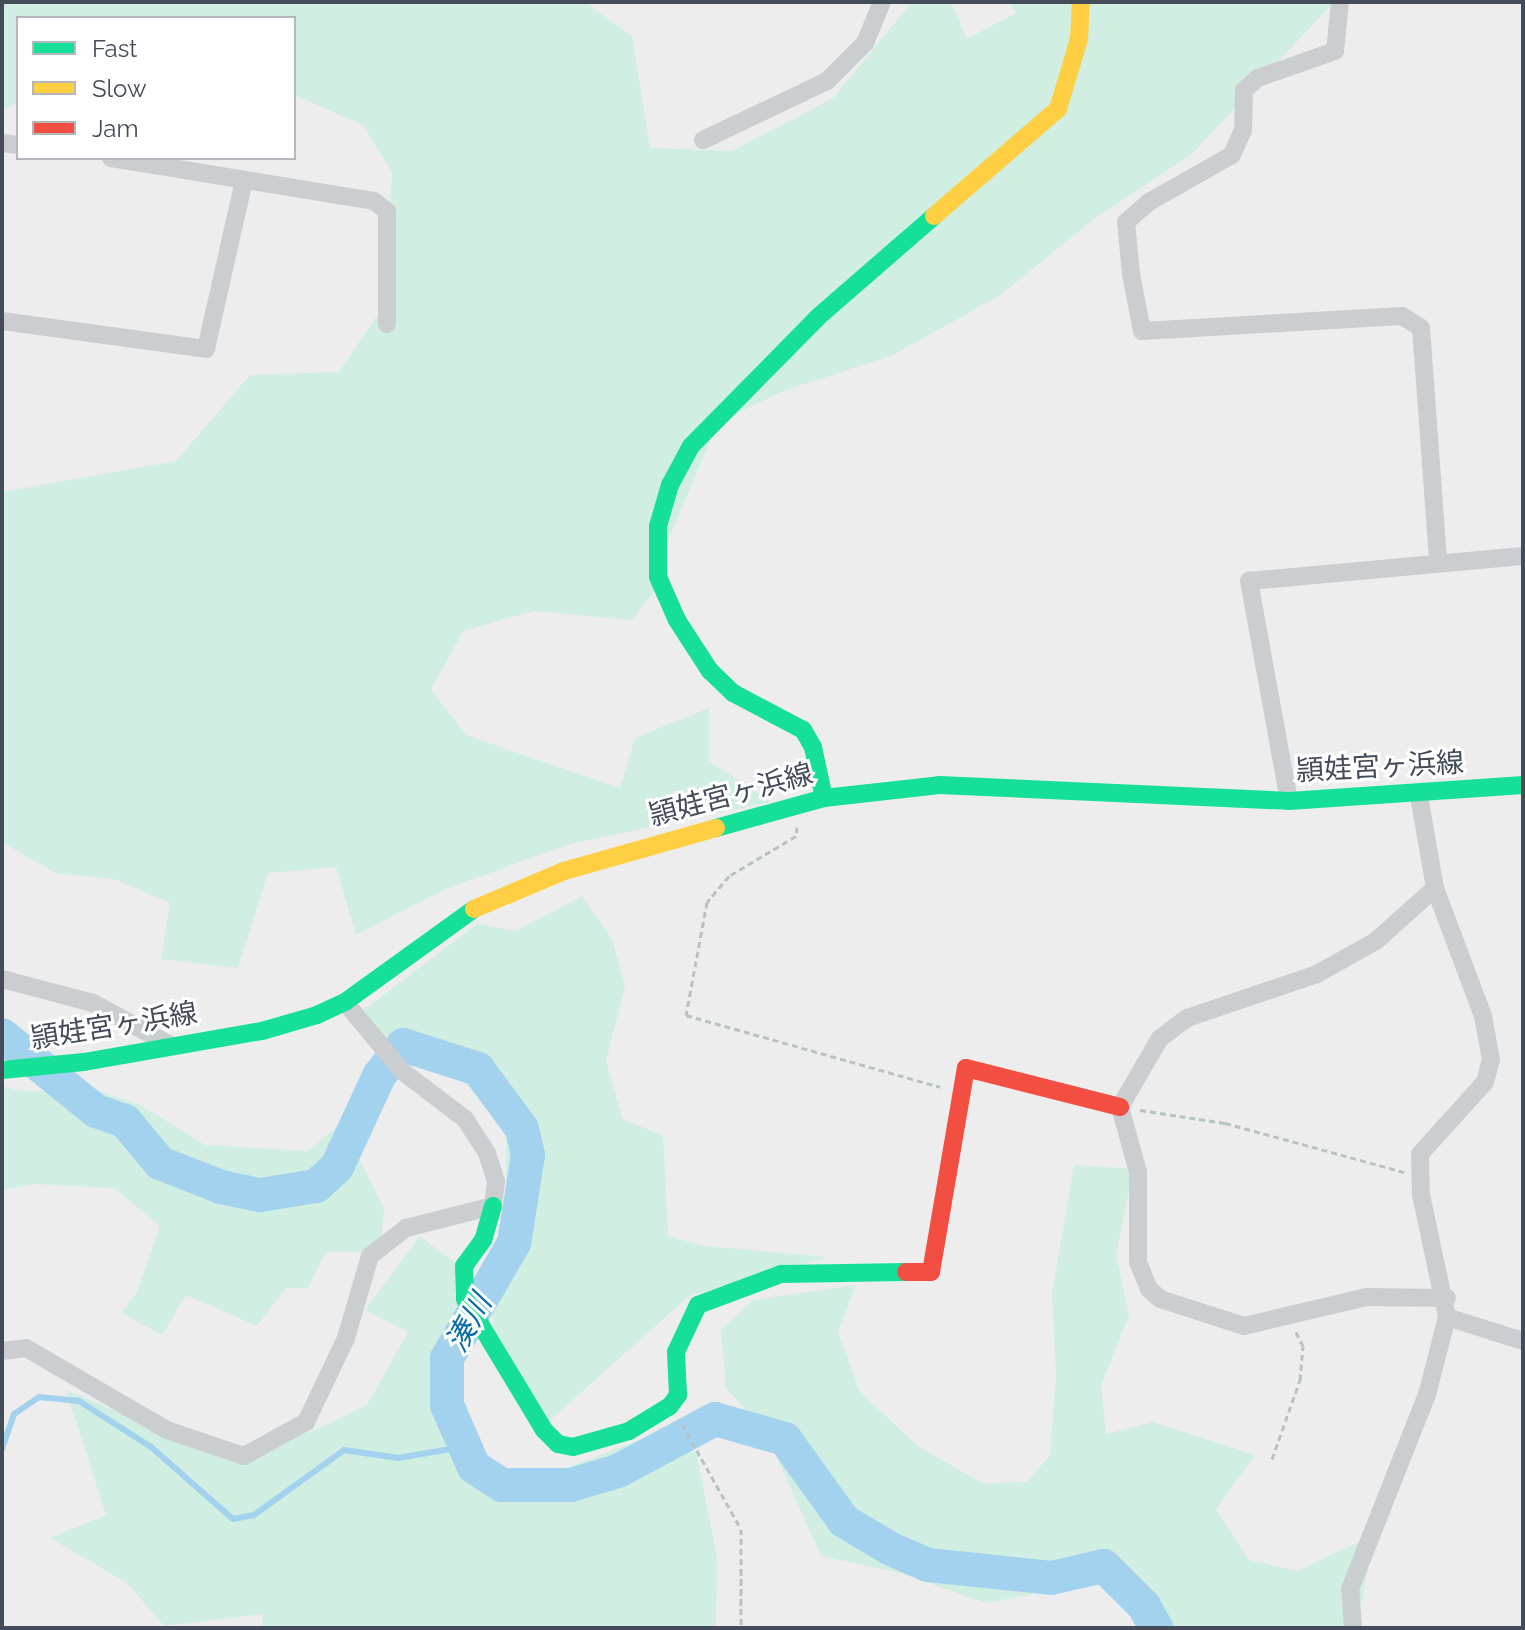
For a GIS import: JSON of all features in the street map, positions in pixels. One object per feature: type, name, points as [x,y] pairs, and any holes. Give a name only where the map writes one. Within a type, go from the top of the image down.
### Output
[{"type":"street","points":[[703,140],[827,81],[859,51],[882,2]]},
{"type":"street","points":[[824,798],[813,747],[803,730],[733,693],[710,671],[677,620],[658,577],[658,526],[670,485],[691,446],[818,317],[1058,109],[1079,39],[1081,2]]},
{"type":"street","points":[[1340,2],[1335,51],[1258,78],[1244,90],[1243,130],[1232,155],[1149,202],[1126,222],[1131,274],[1142,331],[1402,316],[1421,328],[1438,562]]},
{"type":"street","points":[[123,160],[371,199],[387,211],[387,324]]},
{"type":"street","points":[[2,321],[206,349],[244,180]]},
{"type":"street","points":[[1289,801],[1249,581],[1523,556]]},
{"type":"street","name":"頴娃宮ヶ浜線","points":[[2,1070],[84,1062],[262,1031],[345,1002],[474,909],[564,871],[824,798],[939,785],[1289,801],[1419,796],[1523,785]]},
{"type":"street","points":[[1353,1628],[1350,1589],[1427,1395],[1447,1308],[1418,1175],[1420,1154],[1431,1137],[1485,1082],[1491,1060],[1483,1016],[1435,888],[1419,796]]},
{"type":"street","points":[[1435,888],[1376,941],[1317,974],[1187,1018],[1160,1038],[1120,1107],[1138,1172],[1138,1262],[1149,1289],[1160,1299],[1229,1324],[1289,1318],[1367,1297],[1447,1308],[1523,1341]]},
{"type":"street","points":[[2,979],[93,1003],[172,1046]]},
{"type":"street","points":[[345,1002],[402,1071],[456,1111],[487,1153],[496,1181],[493,1206],[483,1240],[464,1266],[465,1299],[544,1430],[558,1444],[592,1444],[629,1431],[670,1406],[678,1395],[676,1352],[698,1305],[781,1274],[808,1270],[931,1272],[966,1068],[1120,1107]]},
{"type":"street","points":[[2,1351],[26,1348],[167,1430],[244,1456],[306,1422],[346,1338],[370,1256],[406,1228],[493,1206]]},
{"type":"path","points":[[799,803],[796,836],[729,876],[707,902],[686,1015],[962,1093]]},
{"type":"path","points":[[1120,1107],[1225,1123],[1418,1175]]},
{"type":"path","points":[[1272,1459],[1300,1380],[1303,1346],[1289,1318]]},
{"type":"path","points":[[682,1425],[700,1450],[741,1529],[741,1628]]},
{"type":"green space","points":[[2,2],[585,2],[632,36],[650,148],[732,151],[833,98],[912,2],[951,2],[967,39],[1016,13],[1010,2],[1334,2],[1192,154],[1094,219],[999,296],[893,355],[786,390],[718,422],[667,543],[659,585],[632,620],[534,611],[463,631],[431,690],[466,735],[620,788],[635,738],[709,708],[709,761],[771,802],[570,844],[448,888],[356,935],[336,867],[268,873],[238,968],[161,959],[170,903],[114,879],[55,873],[2,842],[2,492],[176,461],[250,375],[339,372],[386,302],[392,172],[363,125],[296,96],[296,16],[16,16],[16,103],[2,111]]},
{"type":"green space","points":[[582,896],[612,939],[625,986],[606,1061],[623,1120],[663,1135],[668,1236],[704,1246],[828,1257],[689,1296],[548,1422],[497,1343],[486,1287],[506,1206],[506,1128],[463,1081],[398,1060],[349,1021],[477,924],[516,931]]},
{"type":"green space","points":[[2,1086],[21,1091],[97,1090],[139,1104],[205,1145],[307,1151],[342,1123],[384,1209],[380,1251],[326,1252],[308,1288],[286,1288],[257,1326],[186,1295],[162,1335],[121,1313],[137,1292],[160,1226],[114,1188],[34,1184],[2,1190]]},
{"type":"green space","points":[[1074,1165],[1133,1169],[1116,1255],[1129,1315],[1101,1386],[1106,1434],[1153,1422],[1255,1455],[1216,1509],[1249,1560],[1298,1571],[1375,1534],[1362,1601],[1348,1628],[1137,1628],[1110,1579],[986,1603],[900,1573],[821,1556],[766,1433],[726,1388],[721,1330],[753,1300],[856,1285],[838,1332],[860,1392],[918,1446],[982,1483],[1027,1482],[1050,1455],[1056,1375],[1052,1294]]},
{"type":"green space","points":[[420,1236],[461,1268],[463,1401],[473,1465],[556,1472],[668,1429],[697,1455],[717,1558],[716,1628],[262,1628],[263,1614],[164,1626],[127,1583],[50,1538],[106,1515],[66,1390],[223,1455],[313,1431],[367,1405],[408,1332],[365,1310]]},
{"type":"waterway","name":"湊川","points":[[2,1035],[96,1111],[125,1121],[160,1163],[221,1187],[260,1195],[316,1186],[337,1167],[379,1076],[403,1045],[478,1069],[522,1129],[528,1155],[514,1243],[447,1358],[447,1405],[474,1467],[502,1485],[571,1485],[618,1471],[715,1419],[785,1439],[844,1521],[891,1549],[928,1565],[1051,1578],[1104,1566],[1144,1606],[1156,1628]]},
{"type":"waterway","points":[[2,1449],[14,1414],[39,1397],[79,1401],[151,1447],[233,1519],[254,1515],[344,1450],[398,1458],[462,1447]]},
{"type":"traffic: fast","points":[[824,798],[813,747],[803,730],[733,693],[710,671],[677,620],[658,577],[658,526],[670,485],[691,446],[818,317],[934,216]]},
{"type":"traffic: fast","points":[[716,828],[824,798],[939,785],[1289,801],[1523,785]]},
{"type":"traffic: fast","points":[[2,1070],[84,1062],[262,1031],[317,1015],[345,1002],[474,909]]},
{"type":"traffic: fast","points":[[493,1206],[483,1240],[464,1266],[465,1299],[544,1430],[558,1444],[573,1447],[629,1431],[670,1406],[678,1395],[676,1352],[698,1305],[781,1274],[906,1272]]},
{"type":"traffic: slow","points":[[934,216],[1058,109],[1079,39],[1081,2]]},
{"type":"traffic: slow","points":[[474,909],[564,871],[716,828]]},
{"type":"traffic: jam","points":[[906,1272],[931,1272],[966,1068],[1120,1107]]}]
